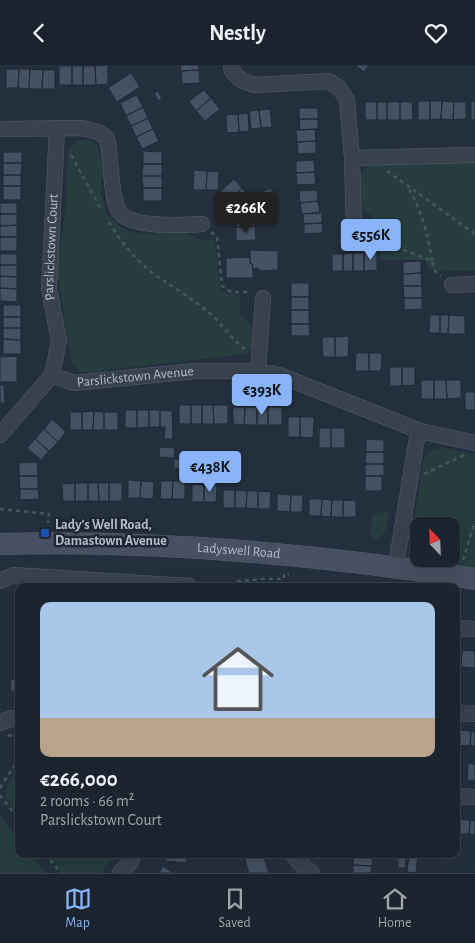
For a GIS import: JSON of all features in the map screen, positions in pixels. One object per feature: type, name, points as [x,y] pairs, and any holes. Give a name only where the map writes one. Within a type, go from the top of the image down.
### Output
[{"type":"street","points":[[231,65],[232,71],[241,80],[254,85],[329,81],[340,89],[347,100],[352,158],[354,231]]},
{"type":"street","points":[[0,129],[82,129],[98,132],[106,138],[110,153],[114,196],[118,211],[129,220],[144,223],[202,224]]},
{"type":"street","name":"Parslickstown Court","points":[[0,435],[52,375],[59,341],[49,289],[57,129]]},
{"type":"street","points":[[352,158],[475,155]]},
{"type":"street","points":[[452,285],[475,284]]},
{"type":"street","points":[[259,366],[263,298]]},
{"type":"street","name":"Parslickstown Avenue","points":[[52,375],[74,383],[259,366],[420,431],[473,447]]},
{"type":"street","points":[[396,566],[416,443],[420,431]]},
{"type":"street","name":"Ladyswell Road","points":[[0,544],[172,545],[286,554],[396,566],[454,578]]},
{"type":"street","points":[[0,581],[13,575],[141,583]]},
{"type":"street","points":[[460,628],[475,629]]},
{"type":"street","points":[[460,713],[475,714]]},
{"type":"street","points":[[0,722],[15,719]]},
{"type":"street","points":[[460,796],[475,797]]},
{"type":"street","points":[[296,858],[312,873]]},
{"type":"path","points":[[70,153],[110,225],[128,250],[151,271],[183,291],[215,318],[259,366]]},
{"type":"path","points":[[369,157],[475,234]]},
{"type":"path","points":[[408,187],[418,204],[428,236],[435,271],[452,285]]},
{"type":"path","points":[[202,224],[217,237],[222,285],[231,292],[263,292],[263,298]]},
{"type":"path","points":[[354,231],[432,261]]},
{"type":"path","points":[[411,480],[473,447]]},
{"type":"path","points":[[0,509],[49,514],[48,523]]},
{"type":"path","points":[[454,578],[475,521]]},
{"type":"path","points":[[233,583],[262,579],[284,579],[284,574],[293,574]]},
{"type":"path","points":[[0,788],[15,765]]},
{"type":"path","points":[[0,795],[15,815]]},
{"type":"path","points":[[48,858],[61,873]]},
{"type":"green space","points":[[88,139],[97,145],[102,166],[101,194],[108,216],[123,229],[144,234],[185,232],[197,239],[215,240],[221,291],[240,296],[240,315],[252,324],[252,347],[246,354],[81,373],[71,362],[57,269],[66,210],[68,150],[76,141]]},
{"type":"green space","points":[[382,163],[475,163],[475,271],[430,270],[425,260],[381,260],[381,243],[374,237],[371,216],[364,209],[361,201],[359,176],[368,167]]},
{"type":"green space","points":[[442,448],[475,454],[475,570],[458,567],[460,517],[415,517],[423,460],[431,450]]},
{"type":"green space","points":[[385,511],[389,515],[388,523],[383,534],[374,539],[371,536],[372,515]]},
{"type":"green space","points":[[15,772],[15,812],[6,798],[9,782]]},
{"type":"green space","points":[[0,816],[15,834],[15,858],[34,858],[46,873],[0,873]]},
{"type":"green space","points":[[50,858],[113,858],[101,873],[62,873]]},
{"type":"building","points":[[108,65],[108,84],[96,85],[95,66]]},
{"type":"building","points":[[180,65],[199,65],[199,70],[181,71]]},
{"type":"building","points":[[355,65],[369,65],[364,72]]},
{"type":"building","points":[[59,66],[72,66],[72,85],[59,85]]},
{"type":"building","points":[[72,66],[83,66],[83,85],[72,85]]},
{"type":"building","points":[[83,66],[95,66],[96,85],[83,85]]},
{"type":"building","points":[[6,69],[19,69],[18,88],[6,88]]},
{"type":"building","points":[[19,69],[30,69],[29,89],[18,88]]},
{"type":"building","points":[[30,69],[43,70],[42,89],[29,89]]},
{"type":"building","points":[[43,70],[55,70],[55,89],[42,89]]},
{"type":"building","points":[[199,70],[200,83],[182,84],[181,71]]},
{"type":"building","points":[[131,73],[140,87],[117,102],[108,88]]},
{"type":"building","points":[[204,90],[211,98],[196,111],[189,101]]},
{"type":"building","points":[[158,91],[162,99],[158,101],[154,93]]},
{"type":"building","points":[[137,95],[143,107],[126,116],[120,103]]},
{"type":"building","points":[[211,98],[220,109],[205,121],[196,111]]},
{"type":"building","points":[[418,101],[430,101],[430,120],[418,120]]},
{"type":"building","points":[[430,101],[442,101],[441,119],[430,120]]},
{"type":"building","points":[[442,101],[454,102],[453,120],[441,119]]},
{"type":"building","points":[[471,101],[475,101],[475,120],[471,120]]},
{"type":"building","points":[[365,102],[377,102],[377,120],[365,120]]},
{"type":"building","points":[[377,102],[387,102],[387,120],[377,120]]},
{"type":"building","points":[[387,102],[400,102],[400,120],[387,120]]},
{"type":"building","points":[[400,102],[412,102],[413,120],[400,120]]},
{"type":"building","points":[[454,102],[466,102],[466,119],[453,120]]},
{"type":"building","points":[[143,107],[148,118],[131,126],[126,116]]},
{"type":"building","points":[[299,108],[318,108],[318,119],[299,119]]},
{"type":"building","points":[[270,109],[272,127],[261,128],[259,110]]},
{"type":"building","points":[[259,110],[261,128],[251,129],[249,111]]},
{"type":"building","points":[[248,113],[249,131],[239,132],[238,114]]},
{"type":"building","points":[[238,114],[239,132],[227,133],[226,115]]},
{"type":"building","points":[[148,118],[153,129],[136,137],[131,126]]},
{"type":"building","points":[[299,119],[318,119],[318,129],[300,130]]},
{"type":"building","points":[[153,129],[159,141],[142,149],[136,137]]},
{"type":"building","points":[[315,129],[316,141],[297,142],[296,130]]},
{"type":"building","points":[[316,141],[316,153],[298,154],[297,142]]},
{"type":"building","points":[[143,151],[162,152],[162,164],[143,164]]},
{"type":"building","points":[[3,152],[22,152],[22,163],[3,163]]},
{"type":"building","points":[[314,160],[315,172],[296,173],[296,161]]},
{"type":"building","points":[[3,163],[22,163],[21,175],[3,175]]},
{"type":"building","points":[[143,164],[162,164],[162,176],[142,176]]},
{"type":"building","points":[[194,170],[207,171],[206,190],[193,190]]},
{"type":"building","points":[[207,171],[219,172],[218,190],[206,190]]},
{"type":"building","points":[[315,172],[316,184],[297,185],[296,173]]},
{"type":"building","points":[[3,175],[21,175],[21,186],[3,186]]},
{"type":"building","points":[[142,176],[162,176],[162,188],[143,188]]},
{"type":"building","points":[[234,179],[242,188],[229,201],[220,192]]},
{"type":"building","points":[[3,186],[21,186],[21,200],[3,200]]},
{"type":"building","points":[[143,188],[162,188],[162,201],[143,201]]},
{"type":"building","points":[[242,188],[252,198],[238,211],[229,201]]},
{"type":"building","points":[[271,188],[275,198],[261,204],[257,194]]},
{"type":"building","points":[[317,190],[318,201],[300,203],[299,191]]},
{"type":"building","points":[[318,201],[320,213],[302,214],[300,203]]},
{"type":"building","points":[[0,203],[17,203],[17,214],[0,214]]},
{"type":"building","points":[[322,212],[322,223],[304,224],[303,214]]},
{"type":"building","points":[[0,214],[17,214],[17,225],[0,226]]},
{"type":"building","points":[[236,215],[255,215],[255,226],[236,227]]},
{"type":"building","points":[[322,223],[323,233],[304,234],[304,224]]},
{"type":"building","points":[[17,225],[17,237],[0,237],[0,226]]},
{"type":"building","points":[[255,226],[256,240],[236,241],[236,227]]},
{"type":"building","points":[[0,237],[17,237],[17,251],[0,251]]},
{"type":"building","points":[[250,250],[278,251],[278,270],[259,271],[258,268],[253,269],[250,263]]},
{"type":"building","points":[[377,252],[377,270],[364,271],[364,253]]},
{"type":"building","points":[[353,253],[353,271],[343,271],[343,254]]},
{"type":"building","points":[[353,253],[364,253],[364,271],[353,271]]},
{"type":"building","points":[[0,254],[17,254],[17,265],[0,265]]},
{"type":"building","points":[[332,254],[343,254],[343,271],[332,271]]},
{"type":"building","points":[[250,257],[253,278],[226,278],[226,258]]},
{"type":"building","points":[[421,261],[421,273],[403,274],[403,262]]},
{"type":"building","points":[[0,265],[17,265],[17,277],[0,276]]},
{"type":"building","points":[[421,273],[422,286],[403,286],[403,274]]},
{"type":"building","points":[[0,276],[17,277],[17,289],[0,288]]},
{"type":"building","points":[[291,283],[309,283],[309,297],[291,297]]},
{"type":"building","points":[[403,286],[422,286],[422,298],[404,298]]},
{"type":"building","points":[[0,288],[17,289],[17,302],[0,301]]},
{"type":"building","points":[[291,297],[309,297],[309,310],[291,310]]},
{"type":"building","points":[[404,298],[422,298],[422,309],[404,310]]},
{"type":"building","points":[[3,305],[21,305],[21,317],[3,317]]},
{"type":"building","points":[[291,310],[309,310],[309,324],[291,324]]},
{"type":"building","points":[[430,315],[440,315],[440,333],[429,333]]},
{"type":"building","points":[[440,315],[449,315],[448,334],[440,333]]},
{"type":"building","points":[[449,315],[465,316],[465,334],[448,334]]},
{"type":"building","points":[[3,317],[21,317],[21,328],[3,328]]},
{"type":"building","points":[[291,324],[309,324],[310,336],[291,336]]},
{"type":"building","points":[[3,328],[21,328],[21,340],[3,339]]},
{"type":"building","points":[[349,336],[348,357],[335,357],[335,337]]},
{"type":"building","points":[[322,337],[335,337],[335,357],[323,357]]},
{"type":"building","points":[[3,339],[21,340],[21,354],[3,354]]},
{"type":"building","points":[[356,353],[369,353],[369,371],[355,371]]},
{"type":"building","points":[[369,353],[382,353],[381,371],[369,371]]},
{"type":"building","points":[[17,356],[17,382],[0,382],[0,357]]},
{"type":"building","points":[[389,367],[402,367],[402,386],[390,386]]},
{"type":"building","points":[[402,367],[415,367],[415,385],[402,386]]},
{"type":"building","points":[[421,380],[434,380],[434,399],[421,399]]},
{"type":"building","points":[[434,380],[446,380],[447,399],[434,399]]},
{"type":"building","points":[[446,380],[461,380],[461,398],[447,399]]},
{"type":"building","points":[[0,385],[4,385],[5,403],[0,403]]},
{"type":"building","points":[[465,392],[475,392],[475,410],[465,410]]},
{"type":"building","points":[[179,405],[191,405],[191,424],[179,424]]},
{"type":"building","points":[[191,405],[202,405],[202,424],[191,424]]},
{"type":"building","points":[[202,405],[213,405],[214,424],[202,424]]},
{"type":"building","points":[[213,405],[228,405],[228,424],[214,424]]},
{"type":"building","points":[[233,407],[245,407],[244,425],[233,424]]},
{"type":"building","points":[[245,407],[257,407],[257,425],[244,425]]},
{"type":"building","points":[[257,407],[268,407],[268,425],[257,425]]},
{"type":"building","points":[[268,407],[282,407],[282,425],[268,425]]},
{"type":"building","points":[[125,410],[137,410],[137,428],[125,428]]},
{"type":"building","points":[[137,410],[149,410],[149,427],[137,428]]},
{"type":"building","points":[[149,410],[160,410],[160,427],[149,427]]},
{"type":"building","points":[[160,410],[172,411],[173,439],[164,439],[165,427],[160,427]]},
{"type":"building","points":[[94,411],[104,412],[104,430],[93,430]]},
{"type":"building","points":[[94,411],[93,430],[82,430],[82,412]]},
{"type":"building","points":[[70,412],[82,412],[82,430],[70,430]]},
{"type":"building","points":[[104,412],[118,412],[118,430],[104,430]]},
{"type":"building","points":[[288,417],[300,417],[300,437],[288,437]]},
{"type":"building","points":[[300,417],[314,417],[313,438],[300,437]]},
{"type":"building","points":[[52,419],[66,432],[58,442],[44,429]]},
{"type":"building","points":[[319,428],[331,428],[331,448],[319,448]]},
{"type":"building","points":[[331,428],[345,428],[345,448],[331,448]]},
{"type":"building","points":[[44,429],[58,442],[49,451],[35,439]]},
{"type":"building","points":[[35,439],[49,451],[41,460],[27,448]]},
{"type":"building","points":[[366,439],[384,440],[384,452],[366,452]]},
{"type":"building","points":[[160,447],[175,448],[174,458],[159,457]]},
{"type":"building","points":[[366,452],[384,452],[384,464],[365,464]]},
{"type":"building","points":[[174,459],[188,459],[188,469],[174,468]]},
{"type":"building","points":[[37,462],[38,476],[19,476],[19,463]]},
{"type":"building","points":[[365,464],[384,464],[384,476],[365,476]]},
{"type":"building","points":[[19,476],[38,476],[38,489],[20,489]]},
{"type":"building","points":[[365,476],[382,476],[382,491],[365,491]]},
{"type":"building","points":[[128,480],[141,481],[140,498],[128,498]]},
{"type":"building","points":[[141,481],[154,482],[153,499],[140,498]]},
{"type":"building","points":[[161,481],[173,481],[172,499],[160,499]]},
{"type":"building","points":[[173,481],[185,481],[185,499],[172,499]]},
{"type":"building","points":[[75,483],[88,483],[88,501],[75,501]]},
{"type":"building","points":[[75,483],[75,501],[63,501],[62,484]]},
{"type":"building","points":[[88,483],[98,483],[99,501],[88,501]]},
{"type":"building","points":[[98,483],[109,483],[109,501],[99,501]]},
{"type":"building","points":[[109,483],[122,483],[122,501],[109,501]]},
{"type":"building","points":[[192,484],[204,485],[204,502],[192,502]]},
{"type":"building","points":[[204,485],[217,485],[216,502],[204,502]]},
{"type":"building","points":[[20,489],[38,489],[39,499],[20,500]]},
{"type":"building","points":[[223,490],[235,490],[235,508],[223,508]]},
{"type":"building","points":[[235,490],[247,491],[246,508],[235,508]]},
{"type":"building","points":[[247,491],[258,491],[258,509],[246,508]]},
{"type":"building","points":[[258,491],[271,492],[270,509],[258,509]]},
{"type":"building","points":[[277,494],[291,495],[290,512],[277,511]]},
{"type":"building","points":[[291,495],[303,495],[302,512],[290,512]]},
{"type":"building","points":[[309,499],[322,499],[321,516],[309,516]]},
{"type":"building","points":[[322,499],[332,500],[331,517],[321,516]]},
{"type":"building","points":[[332,500],[343,500],[343,517],[331,517]]},
{"type":"building","points":[[343,500],[356,501],[356,517],[343,517]]},
{"type":"building","points":[[460,650],[462,650],[461,667]]},
{"type":"building","points":[[462,650],[475,651],[475,668],[461,667]]},
{"type":"building","points":[[11,679],[15,679],[15,691],[10,691]]},
{"type":"building","points":[[460,730],[471,731],[470,746],[460,745]]},
{"type":"building","points":[[471,731],[475,732],[475,746],[470,746]]},
{"type":"building","points":[[468,763],[475,764],[475,781],[467,780]]},
{"type":"building","points":[[460,819],[470,820],[469,834],[460,834]]},
{"type":"building","points":[[470,820],[475,821],[475,835],[469,834]]},
{"type":"building","points":[[166,858],[187,858],[186,863],[166,861]]},
{"type":"building","points":[[244,858],[264,858],[269,873],[249,873]]},
{"type":"building","points":[[354,858],[373,858],[372,866],[353,865]]},
{"type":"building","points":[[398,858],[406,858],[405,868],[398,868]]},
{"type":"building","points":[[409,858],[418,858],[416,873],[407,872]]},
{"type":"building","points":[[353,865],[372,866],[371,873],[353,873]]},
{"type":"building","points":[[163,866],[173,873],[159,873]]},
{"type":"place","name":"Lady’s Well Road, Damastown Avenue","points":[[45,533]]}]
